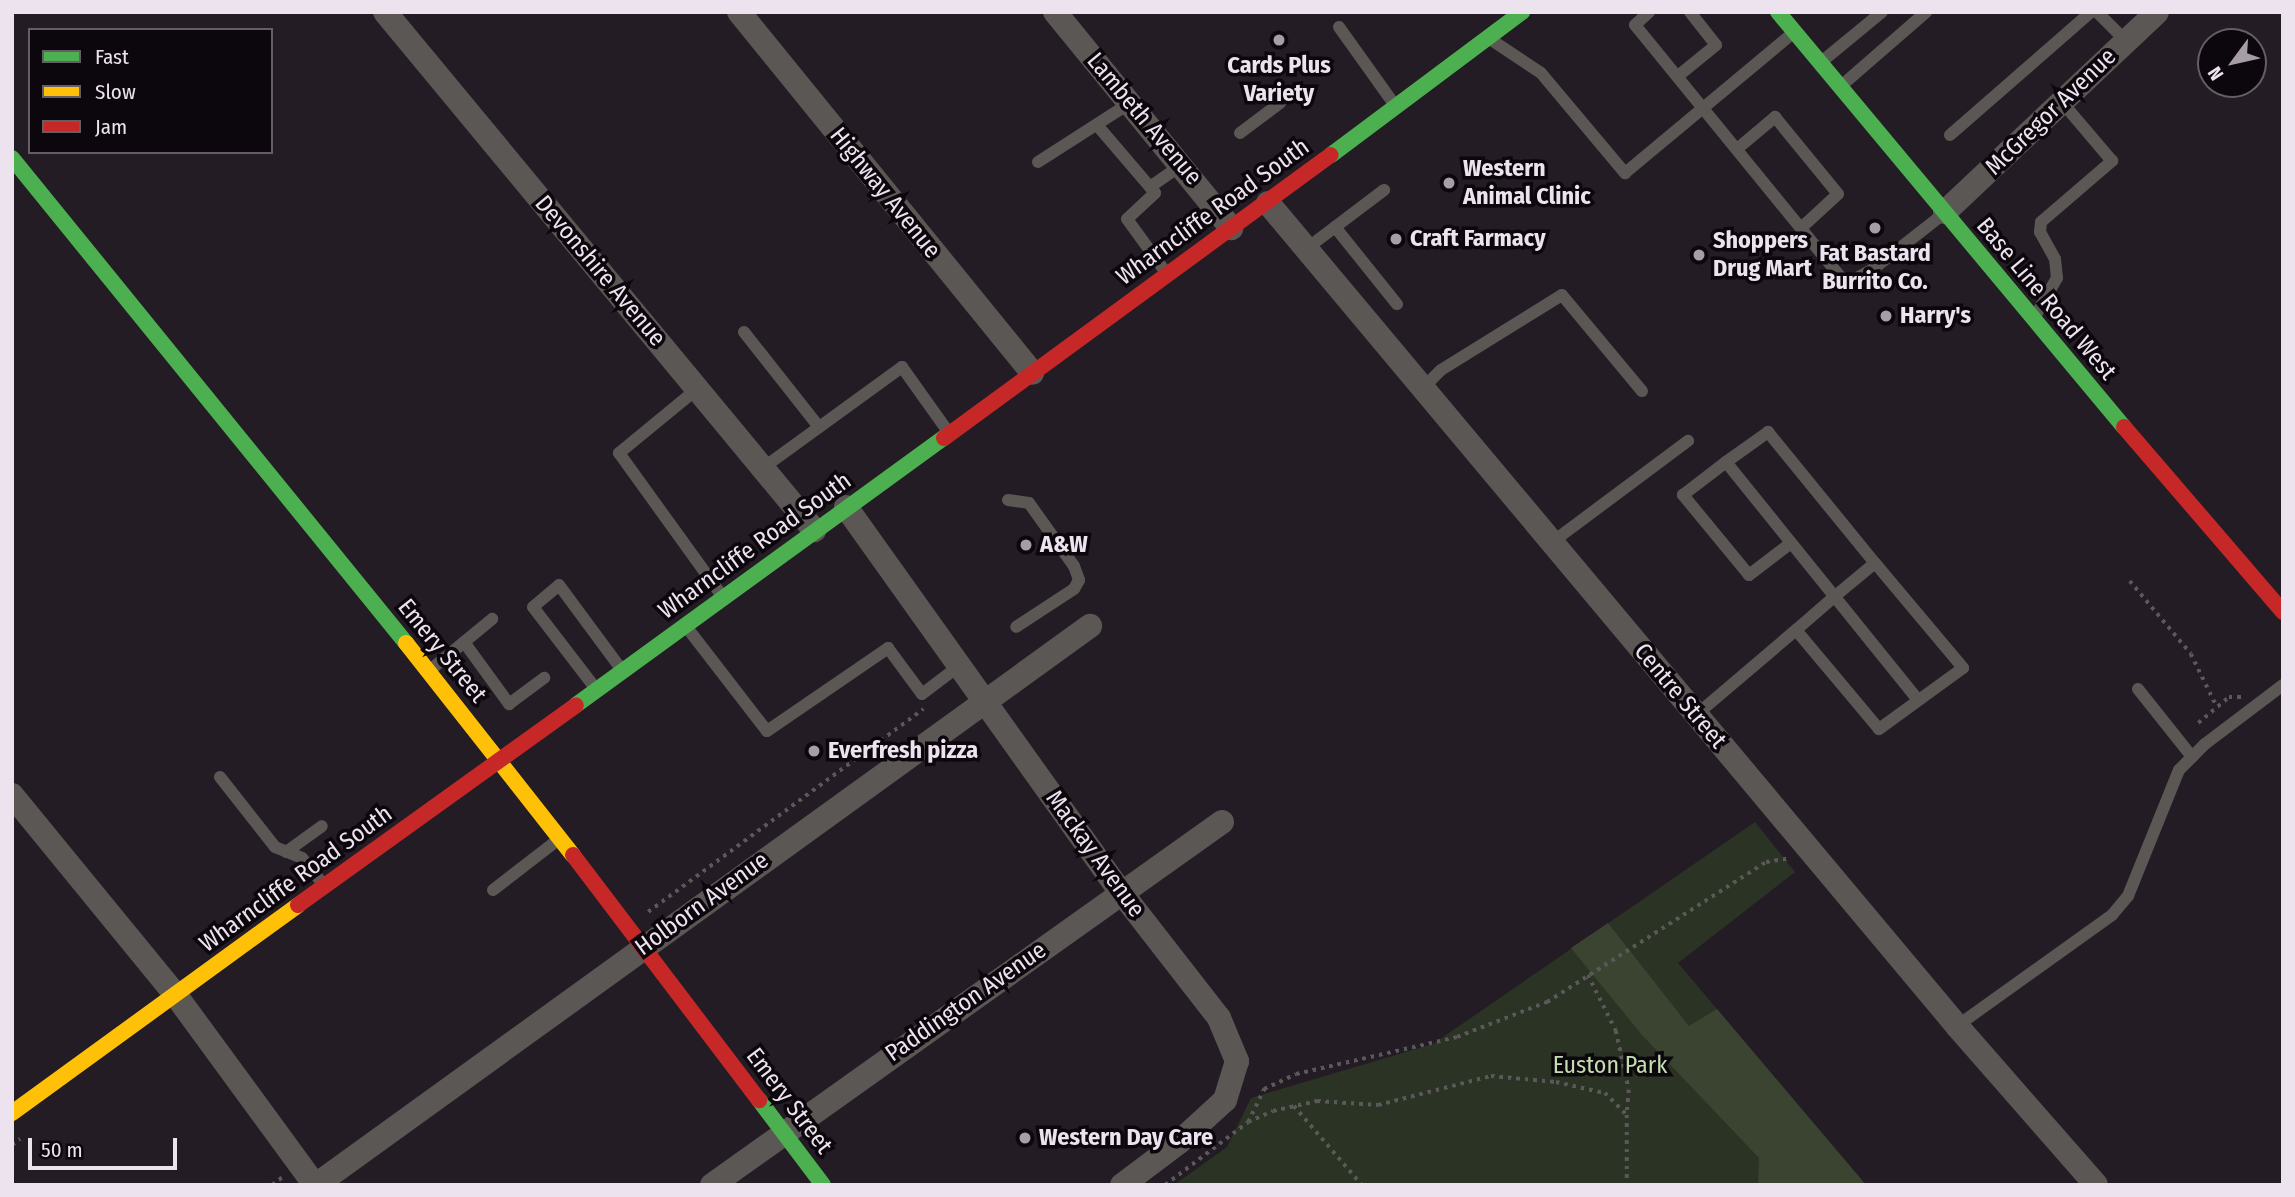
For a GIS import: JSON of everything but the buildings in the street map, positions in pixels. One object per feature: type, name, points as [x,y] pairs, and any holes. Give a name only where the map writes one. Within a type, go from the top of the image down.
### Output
[{"type":"street","name":"Devonshire Avenue","points":[[386,12],[814,530]]},
{"type":"street","name":"Highway Avenue","points":[[738,12],[1032,373]]},
{"type":"street","name":"Lambeth Avenue","points":[[1055,12],[1231,228]]},
{"type":"street","name":"Wharncliffe Road South","points":[[12,1113],[1268,203],[1394,105],[1522,12]]},
{"type":"street","name":"Base Line Road West","points":[[1778,12],[2032,321],[2283,612]]},
{"type":"street","name":"McGregor Avenue","points":[[1945,212],[2157,12]]},
{"type":"street","name":"Emery Street","points":[[12,158],[500,759],[823,1185]]},
{"type":"street","name":"Centre Street","points":[[1268,203],[1957,1026],[2096,1185]]},
{"type":"street","name":"Mackay Avenue","points":[[846,507],[1121,892],[1219,1018],[1237,1061],[1225,1100],[1122,1185]]},
{"type":"street","name":"Holborn Avenue","points":[[315,1185],[1090,626]]},
{"type":"street","points":[[12,794],[175,994],[315,1185]]},
{"type":"street","name":"Paddington Avenue","points":[[712,1185],[784,1131],[1222,822]]},
{"type":"lane","points":[[1649,12],[1635,25],[1846,284],[1873,269],[1945,212]]},
{"type":"lane","points":[[1678,76],[1716,45],[1690,12]]},
{"type":"lane","points":[[1821,63],[1882,12]]},
{"type":"lane","points":[[1841,86],[1926,12]]},
{"type":"lane","points":[[1950,135],[2091,12]]},
{"type":"lane","points":[[2097,12],[2126,41]]},
{"type":"lane","points":[[1339,27],[1394,105]]},
{"type":"lane","points":[[1486,37],[1541,73],[1625,173],[1794,32]]},
{"type":"lane","points":[[2032,321],[2057,278],[2055,259],[2040,232],[2041,222],[2112,161],[2062,102]]},
{"type":"lane","points":[[1038,162],[1130,103]]},
{"type":"lane","points":[[1240,133],[1280,103]]},
{"type":"lane","points":[[1737,149],[1776,117],[1838,194],[1801,228]]},
{"type":"lane","points":[[1097,125],[1155,193],[1127,219],[1167,275]]},
{"type":"lane","points":[[1150,187],[1182,165]]},
{"type":"lane","points":[[1306,249],[1384,190]]},
{"type":"lane","points":[[1335,227],[1397,304]]},
{"type":"lane","points":[[1423,388],[1441,370],[1562,295],[1642,391]]},
{"type":"lane","points":[[744,332],[819,426]]},
{"type":"lane","points":[[763,468],[902,367],[949,433]]},
{"type":"lane","points":[[697,389],[619,453],[723,597]]},
{"type":"lane","points":[[1791,543],[1749,575],[1684,495],[1768,432],[1963,668],[1879,729],[1796,630]]},
{"type":"lane","points":[[1551,543],[1688,440]]},
{"type":"lane","points":[[1726,462],[1918,701]]},
{"type":"lane","points":[[1008,500],[1029,503],[1074,566],[1079,580],[1074,589],[1016,627]]},
{"type":"lane","points":[[1696,715],[1875,563]]},
{"type":"lane","points":[[596,689],[533,607],[559,585],[622,670]]},
{"type":"lane","points":[[428,671],[492,619]]},
{"type":"lane","points":[[684,625],[767,732],[888,648],[922,694],[960,665]]},
{"type":"lane","points":[[464,642],[509,704],[544,678]]},
{"type":"lane","points":[[1957,1026],[2116,911],[2127,896],[2179,770],[2283,685]]},
{"type":"lane","points":[[2138,689],[2192,757]]},
{"type":"lane","points":[[220,776],[275,847],[302,858],[326,886]]},
{"type":"lane","points":[[286,852],[322,826]]},
{"type":"lane","points":[[493,890],[561,838]]},
{"type":"path","points":[[2130,581],[2191,654],[2217,707]]},
{"type":"path","points":[[639,901],[647,913],[932,703]]},
{"type":"path","points":[[1248,1122],[1264,1089],[1296,1073],[1457,1037],[1547,1002],[1766,862],[1812,854]]},
{"type":"path","points":[[1588,975],[1616,1031],[1629,1090],[1627,1185]]},
{"type":"path","points":[[1165,1185],[1248,1122],[1317,1101],[1377,1105],[1491,1076],[1556,1082],[1605,1093],[1627,1115]]},
{"type":"path","points":[[1294,1106],[1363,1185]]},
{"type":"path","points":[[12,1145],[23,1137]]},
{"type":"path","points":[[272,1185],[285,1175],[277,1164]]},
{"type":"green space","name":"Euston Park","points":[[1755,822],[1795,872],[1678,963],[1866,1185],[1174,1185],[1227,1147],[1251,1098],[1433,1044]]},
{"type":"green space","points":[[1608,923],[1689,1026],[1717,1009],[1866,1185],[1758,1185],[1759,1158],[1642,1035],[1571,948]]},
{"type":"traffic: fast","points":[[1331,155],[1522,12]]},
{"type":"traffic: fast","points":[[1778,12],[2124,427]]},
{"type":"traffic: fast","points":[[12,158],[406,643]]},
{"type":"traffic: fast","points":[[576,705],[944,438]]},
{"type":"traffic: fast","points":[[759,1100],[823,1185]]},
{"type":"traffic: slow","points":[[406,643],[573,855]]},
{"type":"traffic: slow","points":[[12,1113],[298,905]]},
{"type":"traffic: jam","points":[[944,438],[1331,155]]},
{"type":"traffic: jam","points":[[2124,427],[2283,612]]},
{"type":"traffic: jam","points":[[298,905],[576,705]]},
{"type":"traffic: jam","points":[[573,855],[759,1100]]},
{"type":"place","name":"Cards Plus Variety","points":[[1279,40]]},
{"type":"place","name":"Western Animal Clinic","points":[[1449,183]]},
{"type":"place","name":"Fat Bastard Burrito Co.","points":[[1875,228]]},
{"type":"place","name":"Craft Farmacy","points":[[1396,239]]},
{"type":"place","name":"Shoppers Drug Mart","points":[[1699,255]]},
{"type":"place","name":"Harry's","points":[[1886,316]]},
{"type":"place","name":"A&W","points":[[1026,545]]},
{"type":"place","name":"Everfresh pizza","points":[[814,751]]},
{"type":"place","name":"Western Day Care","points":[[1025,1138]]}]
